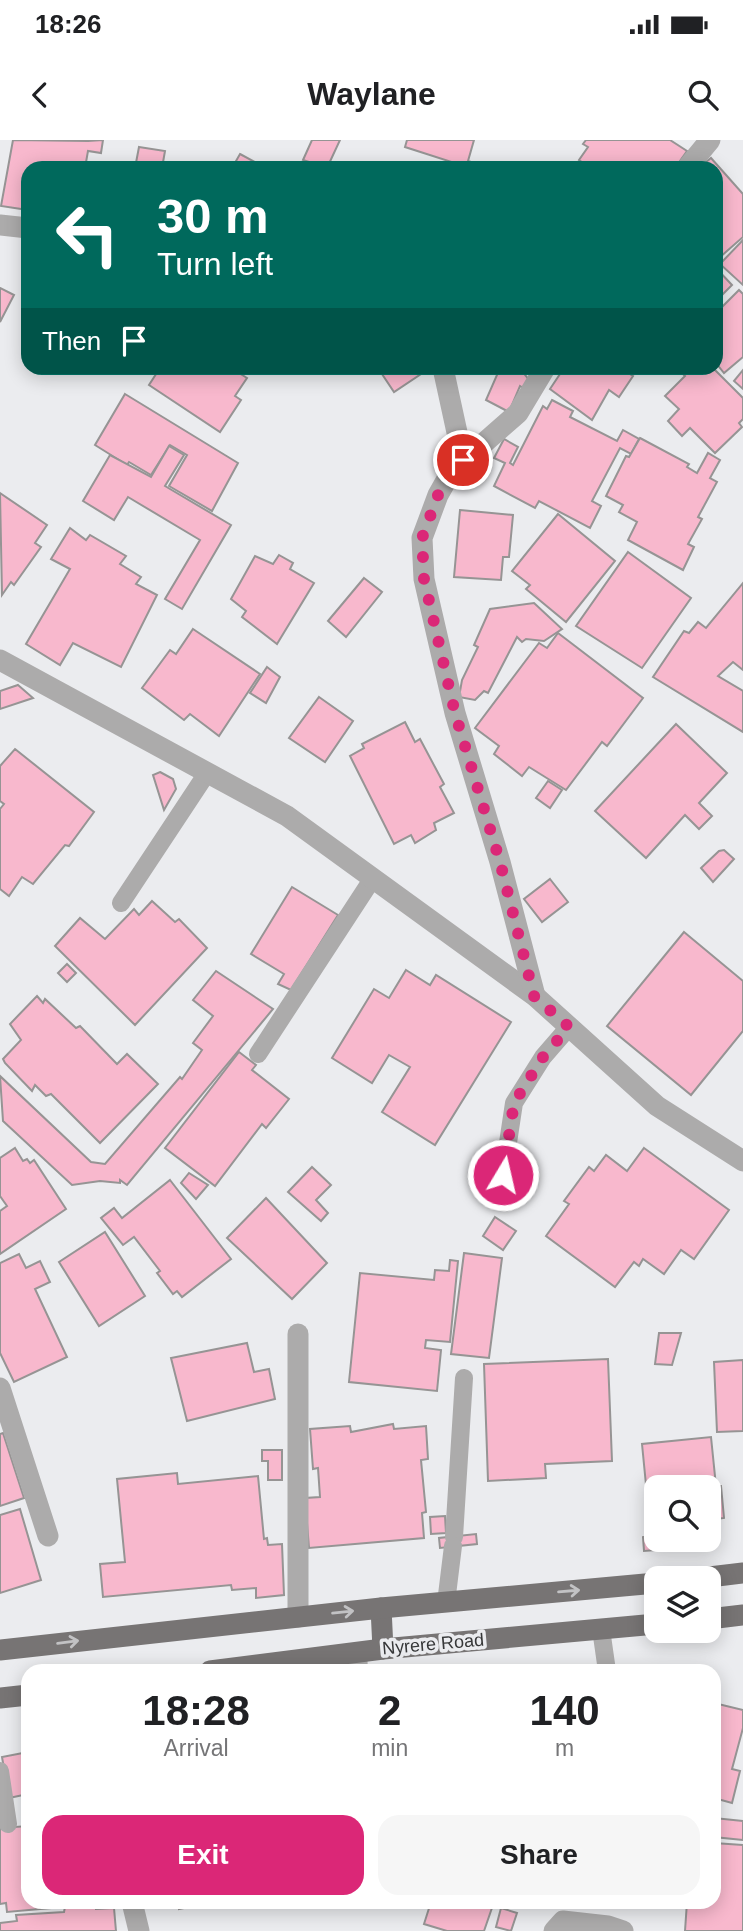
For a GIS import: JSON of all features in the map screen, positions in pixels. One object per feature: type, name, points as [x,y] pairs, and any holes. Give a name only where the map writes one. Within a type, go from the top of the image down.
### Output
[{"type":"main road","points":[[721,1576],[743,1573]]},
{"type":"main road","points":[[0,1650],[381,1608],[644,1584]]},
{"type":"main road","points":[[381,1608],[383,1649]]},
{"type":"main road","points":[[721,1618],[743,1615]]},
{"type":"main road","name":"Nyrere Road","points":[[326,1664],[359,1662],[383,1649],[644,1625]]},
{"type":"main road","points":[[0,1698],[21,1696]]},
{"type":"street","points":[[693,161],[710,140]]},
{"type":"street","points":[[0,225],[21,227]]},
{"type":"street","points":[[445,375],[463,460]]},
{"type":"street","points":[[534,996],[500,862],[455,713],[424,579],[422,538],[438,495],[463,460],[519,413],[541,375]]},
{"type":"street","points":[[0,660],[287,816],[534,996],[657,1106],[742,1158]]},
{"type":"street","points":[[298,1335],[298,1617]]},
{"type":"street","points":[[0,1388],[48,1536]]},
{"type":"street","points":[[134,1909],[139,1931]]},
{"type":"street","points":[[554,1931],[563,1921],[608,1926],[622,1931]]},
{"type":"lane","points":[[121,903],[207,773]]},
{"type":"lane","points":[[258,1054],[373,878]]},
{"type":"lane","points":[[503,1175],[514,1103],[543,1057],[569,1027]]},
{"type":"lane","points":[[446,1603],[464,1378]]},
{"type":"lane","points":[[601,1629],[606,1664]]},
{"type":"lane","points":[[0,1771],[8,1824]]},
{"type":"building","points":[[13,140],[103,140],[101,153],[88,151],[86,161],[21,161],[21,209],[1,206]]},
{"type":"building","points":[[312,140],[340,140],[330,161],[303,160]]},
{"type":"building","points":[[407,140],[474,140],[468,161],[449,161],[405,147]]},
{"type":"building","points":[[586,140],[670,140],[687,151],[680,161],[580,161],[588,147],[583,144]]},
{"type":"building","points":[[139,147],[165,151],[163,161],[136,161]]},
{"type":"building","points":[[240,154],[253,161],[236,161]]},
{"type":"building","points":[[723,172],[743,194],[743,237],[723,254]]},
{"type":"building","points":[[743,240],[743,285],[723,267],[723,261]]},
{"type":"building","points":[[723,275],[732,285],[723,294]]},
{"type":"building","points":[[0,288],[14,295],[0,322]]},
{"type":"building","points":[[739,290],[743,294],[743,357],[724,373],[723,372],[723,306]]},
{"type":"building","points":[[743,370],[743,389],[734,381]]},
{"type":"building","points":[[155,375],[242,375],[247,378],[235,396],[241,400],[220,432],[149,385]]},
{"type":"building","points":[[383,375],[420,375],[394,392]]},
{"type":"building","points":[[497,375],[525,375],[529,380],[523,388],[520,386],[509,412],[486,400]]},
{"type":"building","points":[[559,375],[633,376],[619,397],[609,390],[592,420],[550,389]]},
{"type":"building","points":[[720,375],[743,398],[743,419],[739,423],[742,427],[715,453],[690,428],[682,436],[668,421],[679,409],[665,396],[685,376]]},
{"type":"building","points":[[125,394],[238,463],[212,511],[169,486],[187,455],[170,445],[151,475],[129,462],[127,465],[95,445]]},
{"type":"building","points":[[552,400],[573,411],[570,417],[617,441],[623,430],[639,439],[631,454],[620,448],[592,501],[601,506],[590,528],[539,501],[535,508],[494,486],[505,463],[494,458],[504,439],[518,447],[510,463],[513,465],[543,406],[547,409]]},
{"type":"building","points":[[640,438],[689,464],[687,467],[697,473],[708,453],[720,460],[710,478],[717,482],[698,517],[702,519],[688,544],[694,547],[683,570],[628,540],[637,522],[619,512],[623,505],[606,496],[626,456],[629,457]]},
{"type":"building","points":[[169,446],[184,455],[165,486],[231,525],[182,609],[165,599],[200,540],[128,497],[114,520],[83,501],[110,455],[151,477]]},
{"type":"building","points":[[0,493],[47,525],[35,543],[41,547],[14,585],[11,582],[2,595]]},
{"type":"building","points":[[460,510],[513,515],[509,557],[503,557],[501,580],[454,577]]},
{"type":"building","points":[[558,514],[615,561],[566,622],[526,589],[530,585],[512,571]]},
{"type":"building","points":[[70,528],[86,540],[90,535],[126,556],[120,564],[141,577],[136,584],[157,595],[121,667],[73,643],[60,665],[26,644],[70,569],[51,559]]},
{"type":"building","points":[[628,552],[691,598],[642,668],[576,626]]},
{"type":"building","points":[[279,555],[293,563],[290,569],[314,583],[277,644],[242,617],[246,611],[231,599],[255,556],[273,564]]},
{"type":"building","points":[[364,578],[382,592],[346,637],[328,621]]},
{"type":"building","points":[[743,583],[743,670],[733,662],[718,676],[743,691],[743,732],[653,677],[684,631],[689,633],[698,622],[706,628]]},
{"type":"building","points":[[534,603],[562,629],[544,641],[526,639],[522,642],[517,637],[488,693],[484,691],[475,700],[459,697],[462,680],[478,647],[474,645],[490,609]]},
{"type":"building","points":[[193,629],[260,674],[219,736],[190,714],[184,720],[142,688],[170,650],[176,654]]},
{"type":"building","points":[[558,633],[643,698],[607,746],[602,742],[566,790],[529,767],[522,776],[494,754],[499,746],[475,728],[539,643],[547,648]]},
{"type":"building","points":[[267,667],[280,677],[266,703],[250,693]]},
{"type":"building","points":[[18,685],[33,698],[0,709],[0,691]]},
{"type":"building","points":[[319,697],[353,721],[325,762],[289,738]]},
{"type":"building","points":[[405,722],[415,742],[420,739],[444,784],[440,787],[454,813],[434,823],[436,830],[415,843],[411,835],[394,844],[350,756],[364,748],[362,744]]},
{"type":"building","points":[[676,724],[727,773],[699,803],[712,816],[699,829],[685,815],[646,858],[595,811]]},
{"type":"building","points":[[15,749],[94,812],[69,846],[65,845],[33,884],[22,877],[9,896],[0,889],[0,809],[4,804],[0,801],[0,766]]},
{"type":"building","points":[[160,772],[173,779],[176,789],[164,810],[153,775]]},
{"type":"building","points":[[548,781],[562,790],[550,808],[536,798]]},
{"type":"building","points":[[724,850],[734,859],[713,882],[701,868],[719,851]]},
{"type":"building","points":[[550,879],[568,902],[542,922],[524,899]]},
{"type":"building","points":[[292,887],[338,915],[291,990],[278,984],[284,974],[251,954]]},
{"type":"building","points":[[152,901],[175,922],[179,919],[207,948],[135,1025],[55,946],[80,918],[105,939],[134,909],[139,915]]},
{"type":"building","points":[[684,932],[743,981],[743,1031],[691,1095],[607,1026]]},
{"type":"building","points":[[67,964],[76,973],[67,982],[58,973]]},
{"type":"building","points":[[406,970],[430,985],[436,975],[511,1022],[435,1145],[382,1112],[410,1067],[389,1055],[372,1083],[332,1058],[374,989],[389,998]]},
{"type":"building","points":[[216,971],[273,1009],[127,1185],[120,1180],[120,1183],[100,1181],[72,1185],[3,1121],[0,1076],[91,1162],[105,1164],[180,1077],[182,1079],[202,1050],[193,1043],[213,1016],[193,1000]]},
{"type":"building","points":[[37,996],[43,1003],[45,999],[76,1028],[80,1026],[117,1064],[127,1054],[158,1084],[100,1143],[51,1094],[46,1096],[35,1085],[32,1091],[3,1059],[21,1040],[10,1024]]},
{"type":"building","points":[[239,1052],[256,1065],[252,1070],[289,1099],[266,1128],[262,1124],[215,1186],[165,1148]]},
{"type":"building","points":[[15,1148],[23,1161],[27,1159],[30,1163],[34,1160],[66,1209],[0,1254],[0,1211],[7,1206],[0,1196],[0,1158]]},
{"type":"building","points":[[644,1148],[729,1210],[694,1259],[681,1250],[664,1274],[643,1259],[639,1266],[634,1262],[615,1287],[546,1236],[569,1204],[564,1201],[589,1167],[594,1171],[606,1155],[627,1171]]},
{"type":"building","points":[[312,1167],[331,1185],[316,1200],[328,1213],[321,1221],[288,1192]]},
{"type":"building","points":[[189,1173],[208,1185],[196,1199],[181,1183]]},
{"type":"building","points":[[170,1180],[231,1259],[182,1297],[177,1291],[173,1294],[157,1273],[160,1271],[134,1237],[123,1245],[101,1218],[114,1208],[122,1218]]},
{"type":"building","points":[[266,1198],[327,1263],[292,1299],[227,1238]]},
{"type":"building","points":[[495,1217],[516,1231],[503,1250],[483,1236]]},
{"type":"building","points":[[105,1232],[145,1296],[99,1326],[59,1262]]},
{"type":"building","points":[[464,1253],[502,1258],[489,1358],[451,1354]]},
{"type":"building","points":[[19,1254],[26,1268],[40,1261],[50,1282],[35,1289],[67,1357],[14,1382],[0,1353],[0,1263]]},
{"type":"building","points":[[450,1260],[458,1261],[450,1342],[426,1340],[425,1348],[441,1350],[437,1391],[349,1382],[360,1273],[434,1280],[435,1270],[449,1271]]},
{"type":"building","points":[[659,1333],[681,1333],[672,1365],[655,1364]]},
{"type":"building","points":[[247,1343],[254,1372],[269,1369],[275,1399],[187,1421],[171,1358]]},
{"type":"building","points":[[608,1359],[612,1461],[545,1464],[546,1478],[488,1481],[484,1364]]},
{"type":"building","points":[[743,1360],[743,1431],[717,1432],[714,1362]]},
{"type":"building","points":[[393,1424],[394,1429],[426,1426],[428,1459],[421,1460],[426,1512],[422,1513],[424,1538],[309,1548],[305,1498],[320,1497],[318,1468],[313,1469],[310,1429],[350,1426],[351,1432]]},
{"type":"building","points":[[3,1433],[24,1498],[0,1506],[0,1434]]},
{"type":"building","points":[[711,1437],[715,1475],[645,1475],[642,1444]]},
{"type":"building","points":[[262,1450],[282,1450],[282,1480],[268,1480],[268,1461],[262,1461]]},
{"type":"building","points":[[177,1473],[178,1484],[258,1476],[264,1539],[267,1538],[268,1545],[282,1544],[284,1595],[256,1598],[256,1588],[232,1590],[231,1585],[103,1597],[100,1564],[125,1562],[117,1479]]},
{"type":"building","points":[[721,1486],[724,1518],[721,1518]]},
{"type":"building","points":[[20,1509],[41,1580],[0,1593],[0,1515]]},
{"type":"building","points":[[445,1516],[446,1533],[431,1534],[430,1517]]},
{"type":"building","points":[[476,1534],[477,1544],[440,1548],[439,1538]]},
{"type":"building","points":[[721,1705],[743,1710],[743,1728],[732,1769],[740,1771],[732,1803],[721,1800]]},
{"type":"building","points":[[21,1753],[21,1795],[9,1798],[2,1757]]},
{"type":"building","points":[[0,1817],[1,1828],[21,1827],[21,1909],[40,1909],[7,1912],[6,1903],[0,1904]]},
{"type":"building","points":[[721,1819],[743,1821],[743,1840],[721,1838]]},
{"type":"building","points":[[721,1843],[743,1845],[743,1931],[685,1931],[687,1909],[721,1909]]},
{"type":"building","points":[[65,1909],[114,1909],[116,1931],[0,1931],[0,1923],[17,1921],[16,1915],[64,1912]]},
{"type":"building","points":[[429,1909],[492,1909],[484,1931],[447,1931],[424,1924]]},
{"type":"building","points":[[501,1909],[517,1913],[511,1931],[496,1927]]},
{"type":"route","points":[[463,460],[451,472],[438,495],[422,538],[424,579],[455,713],[500,862],[534,996],[569,1027],[543,1057],[514,1103],[503,1175]]}]
